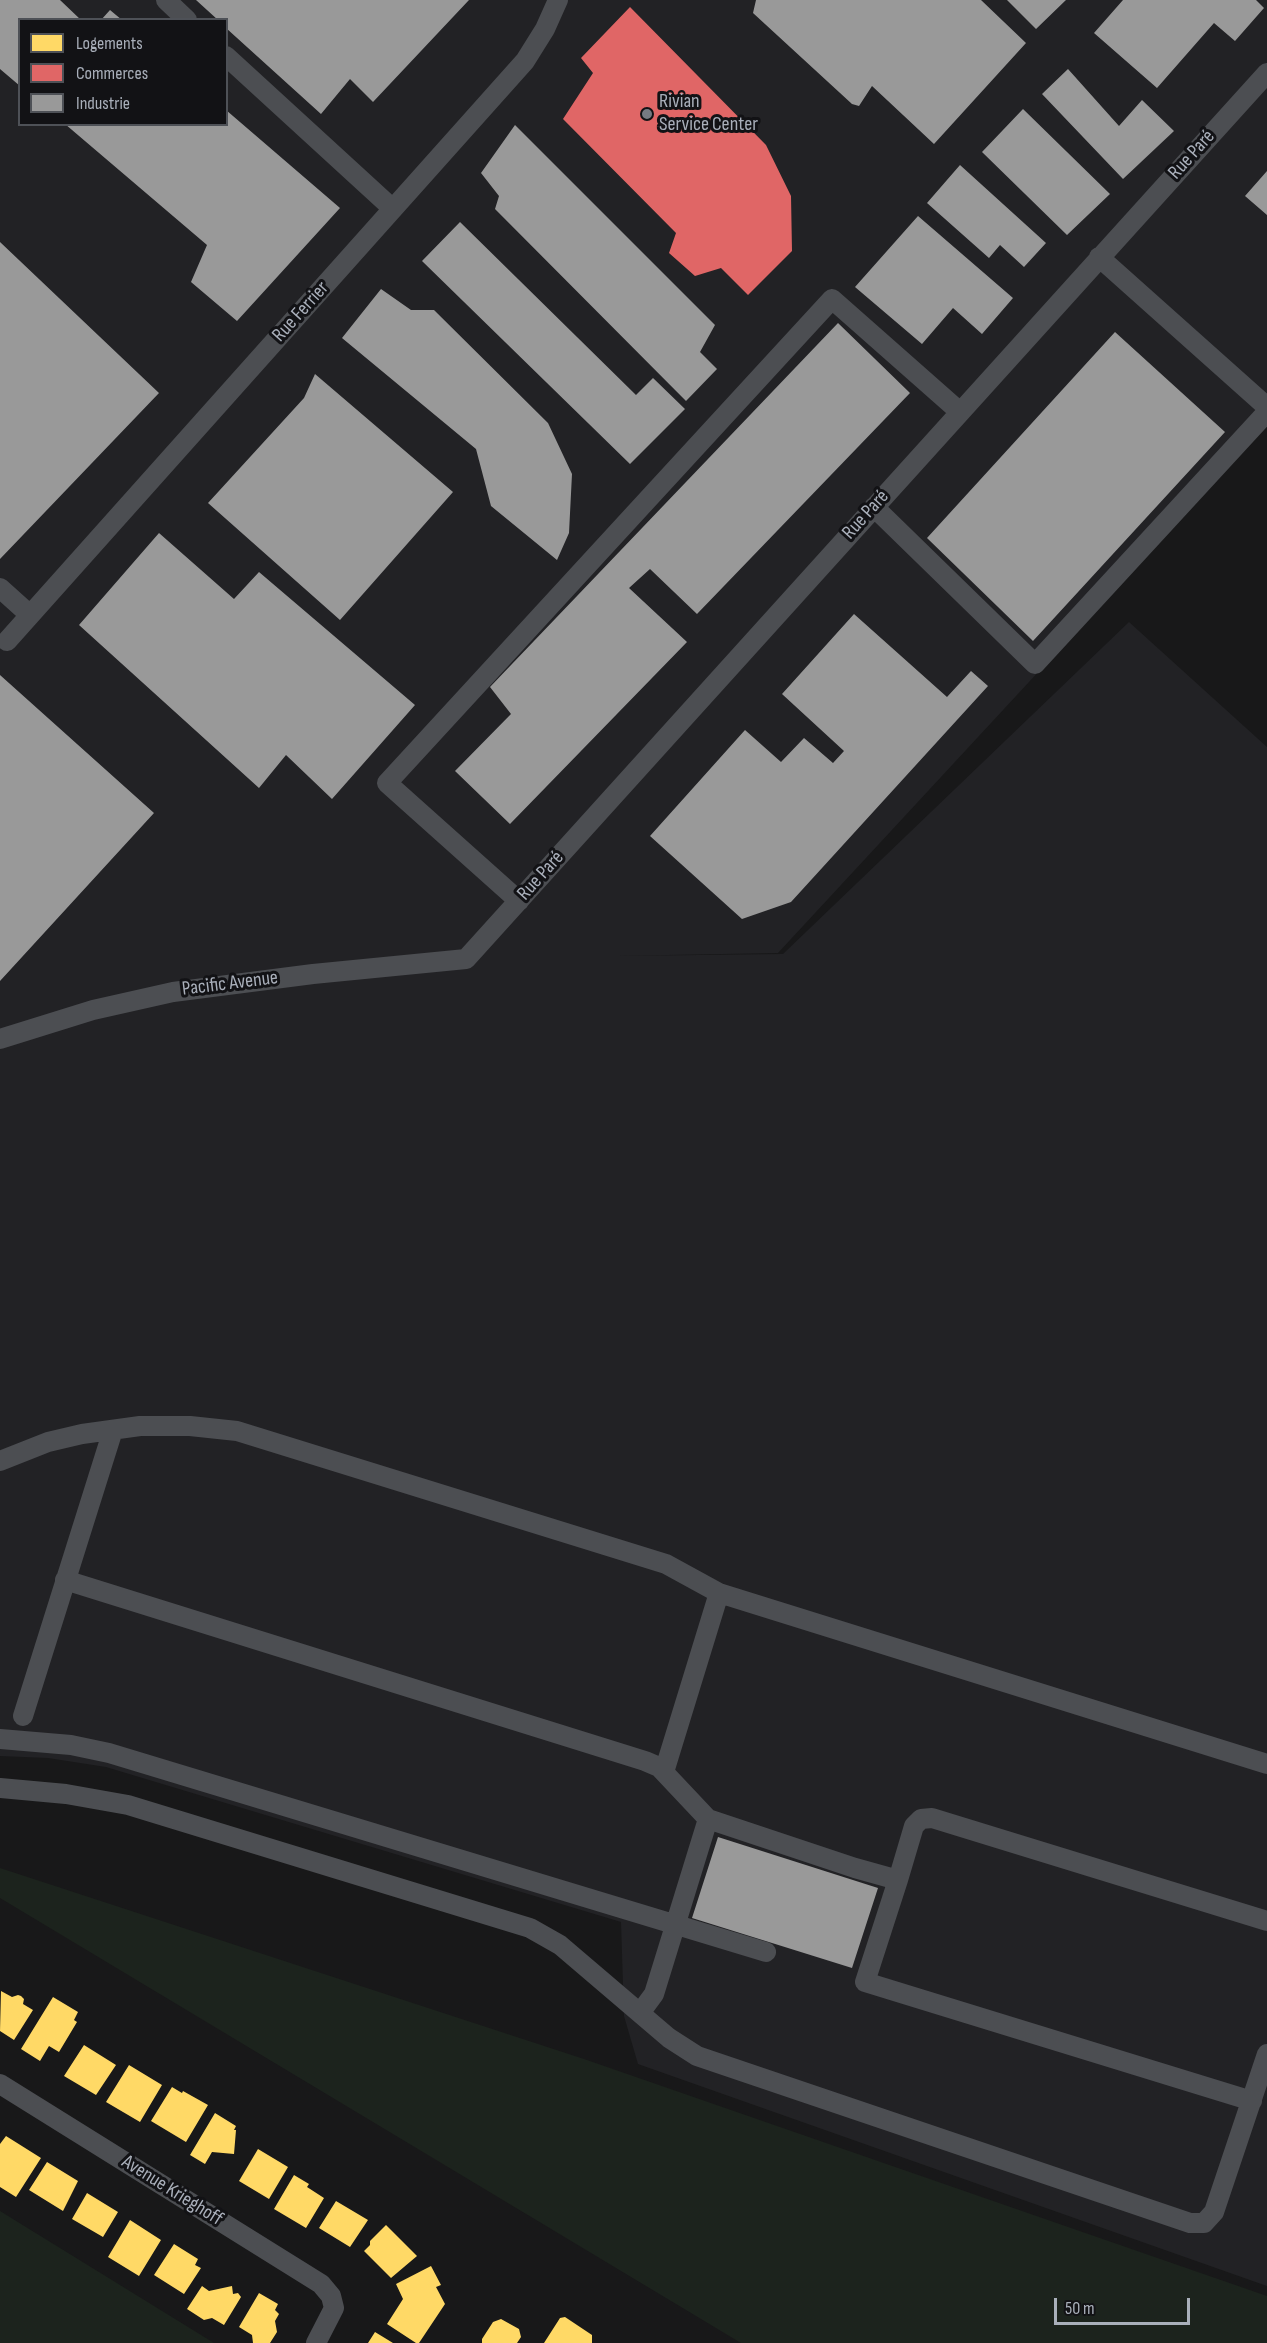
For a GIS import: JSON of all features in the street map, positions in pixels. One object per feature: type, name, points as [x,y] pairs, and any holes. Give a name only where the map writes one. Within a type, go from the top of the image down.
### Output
[{"type":"street","points":[[166,0],[185,18]]},
{"type":"street","name":"Rue Ferrier","points":[[8,640],[525,61],[545,28],[558,0]]},
{"type":"street","points":[[228,58],[393,209]]},
{"type":"street","name":"Rue Paré","points":[[466,959],[1267,73]]},
{"type":"street","points":[[1099,257],[1267,407]]},
{"type":"street","points":[[519,901],[387,783],[832,299],[960,412]]},
{"type":"street","points":[[873,507],[1035,663],[1267,412]]},
{"type":"street","points":[[0,588],[30,615]]},
{"type":"street","name":"Pacific Avenue","points":[[0,1039],[93,1010],[172,992],[313,974],[466,959]]},
{"type":"street","points":[[0,1461],[48,1442],[82,1434],[140,1426],[190,1426],[237,1431],[666,1564],[719,1593],[1267,1764]]},
{"type":"street","points":[[23,1716],[113,1430]]},
{"type":"street","points":[[65,1580],[654,1764],[708,1819],[898,1880]]},
{"type":"street","points":[[664,1772],[719,1593]]},
{"type":"street","points":[[0,1739],[71,1745],[109,1753],[766,1953]]},
{"type":"street","points":[[0,1788],[66,1794],[128,1805],[530,1928],[560,1945],[683,2049],[714,2063],[1190,2223],[1204,2223],[1214,2212],[1258,2093],[1267,2054]]},
{"type":"street","points":[[1258,2093],[865,1982],[914,1826],[921,1819],[932,1818],[1267,1921]]},
{"type":"street","points":[[640,2013],[654,1994],[708,1819]]},
{"type":"street","name":"Avenue Krieghoff","points":[[0,2084],[321,2284],[331,2296],[334,2308],[316,2343]]},
{"type":"shaded area","points":[[0,0],[1267,0],[1267,425],[778,953],[614,956],[783,954],[1129,622],[1267,747],[1267,2286],[638,2064],[624,2016],[621,1922],[106,1767],[48,1758],[0,1756]]},
{"type":"shaded area","points":[[0,1868],[584,2059],[1267,2296],[1267,2343],[741,2343],[0,1898]]},
{"type":"shaded area","points":[[0,2211],[214,2343],[0,2343]]},
{"type":"building: Logements","points":[[1,1991],[12,1997],[21,1996],[24,1999],[23,2004],[33,2010],[14,2040],[0,2031]]},
{"type":"building: Logements","points":[[53,1997],[78,2012],[74,2020],[77,2022],[59,2052],[49,2046],[40,2061],[21,2049]]},
{"type":"building: Logements","points":[[84,2045],[116,2065],[96,2095],[64,2076]]},
{"type":"building: Logements","points":[[129,2065],[162,2085],[140,2122],[106,2102]]},
{"type":"building: Logements","points":[[172,2087],[208,2105],[186,2142],[151,2121]]},
{"type":"building: Logements","points":[[215,2113],[236,2126],[234,2154],[212,2152],[205,2164],[190,2155]]},
{"type":"building: Logements","points":[[6,2136],[41,2158],[16,2197],[0,2187],[0,2144]]},
{"type":"building: Logements","points":[[258,2149],[288,2167],[269,2199],[239,2181]]},
{"type":"building: Logements","points":[[47,2162],[78,2181],[63,2211],[29,2190]]},
{"type":"building: Logements","points":[[294,2175],[309,2184],[307,2187],[324,2198],[306,2228],[274,2209]]},
{"type":"building: Logements","points":[[87,2193],[118,2212],[103,2237],[72,2219]]},
{"type":"building: Logements","points":[[336,2201],[368,2220],[350,2247],[319,2228]]},
{"type":"building: Logements","points":[[130,2220],[161,2240],[139,2276],[108,2257]]},
{"type":"building: Logements","points":[[386,2225],[417,2256],[391,2278],[364,2251],[370,2245],[370,2241]]},
{"type":"building: Logements","points":[[174,2244],[198,2259],[195,2265],[201,2268],[184,2294],[154,2275]]},
{"type":"building: Logements","points":[[431,2266],[441,2285],[436,2287],[445,2304],[419,2343],[416,2343],[387,2324],[403,2299],[396,2284]]},
{"type":"building: Logements","points":[[202,2286],[209,2291],[232,2286],[233,2294],[238,2293],[241,2297],[224,2325],[212,2318],[204,2320],[187,2309]]},
{"type":"building: Logements","points":[[259,2293],[278,2304],[275,2310],[279,2314],[275,2321],[277,2332],[270,2343],[253,2343],[252,2335],[239,2327]]},
{"type":"building: Logements","points":[[565,2317],[592,2335],[592,2343],[544,2343],[560,2318]]},
{"type":"building: Logements","points":[[501,2319],[519,2329],[521,2337],[517,2343],[482,2343],[482,2339],[493,2322]]},
{"type":"building: Logements","points":[[375,2332],[393,2343],[368,2343]]},
{"type":"building: Commerces","points":[[630,7],[766,145],[791,196],[792,251],[748,295],[721,268],[695,276],[669,253],[676,233],[563,119],[593,73],[581,58]]},
{"type":"building: Industrie","points":[[0,0],[60,0],[79,18],[18,18],[18,84],[0,69]]},
{"type":"building: Industrie","points":[[196,0],[469,0],[373,102],[350,79],[321,114],[228,30],[228,18],[216,18]]},
{"type":"building: Industrie","points":[[756,0],[981,0],[1026,43],[934,144],[872,86],[859,106],[852,104],[753,13]]},
{"type":"building: Industrie","points":[[1007,0],[1066,0],[1036,29]]},
{"type":"building: Industrie","points":[[1123,0],[1256,0],[1264,8],[1235,41],[1214,23],[1157,88],[1094,33]]},
{"type":"building: Industrie","points":[[110,10],[120,18],[103,18]]},
{"type":"building: Industrie","points":[[1068,69],[1119,126],[1142,100],[1174,131],[1123,179],[1042,94]]},
{"type":"building: Industrie","points":[[1023,109],[1110,194],[1067,235],[982,152]]},
{"type":"building: Industrie","points":[[228,112],[340,208],[237,321],[191,282],[207,245],[67,126],[228,126]]},
{"type":"building: Industrie","points":[[515,125],[715,325],[700,352],[717,369],[686,401],[495,209],[499,196],[481,173]]},
{"type":"building: Industrie","points":[[960,165],[1046,243],[1024,267],[1000,245],[989,258],[927,203]]},
{"type":"building: Industrie","points":[[1267,171],[1267,215],[1245,196]]},
{"type":"building: Industrie","points":[[918,216],[1013,298],[982,334],[953,308],[922,344],[855,287]]},
{"type":"building: Industrie","points":[[460,222],[636,395],[653,378],[685,409],[630,464],[422,261]]},
{"type":"building: Industrie","points":[[0,242],[159,393],[0,559]]},
{"type":"building: Industrie","points":[[381,289],[411,310],[434,310],[548,423],[572,474],[569,533],[557,560],[491,506],[476,449],[342,338]]},
{"type":"building: Industrie","points":[[838,323],[910,393],[697,614],[650,569],[629,588],[687,642],[510,824],[455,771],[511,714],[490,687]]},
{"type":"building: Industrie","points":[[1115,332],[1225,432],[1033,641],[927,538]]},
{"type":"building: Industrie","points":[[315,374],[453,492],[340,620],[208,503],[304,398]]},
{"type":"building: Industrie","points":[[159,533],[234,599],[259,572],[415,705],[332,799],[286,755],[259,788],[79,625]]},
{"type":"building: Industrie","points":[[854,614],[947,697],[971,671],[988,686],[791,902],[742,919],[650,836],[745,730],[781,762],[804,738],[833,763],[844,751],[782,694]]},
{"type":"building: Industrie","points":[[0,675],[154,813],[0,981]]},
{"type":"building: Industrie","points":[[718,1837],[878,1888],[852,1968],[692,1918]]},
{"type":"place","name":"Rivian Service Center","points":[[647,114]]}]
